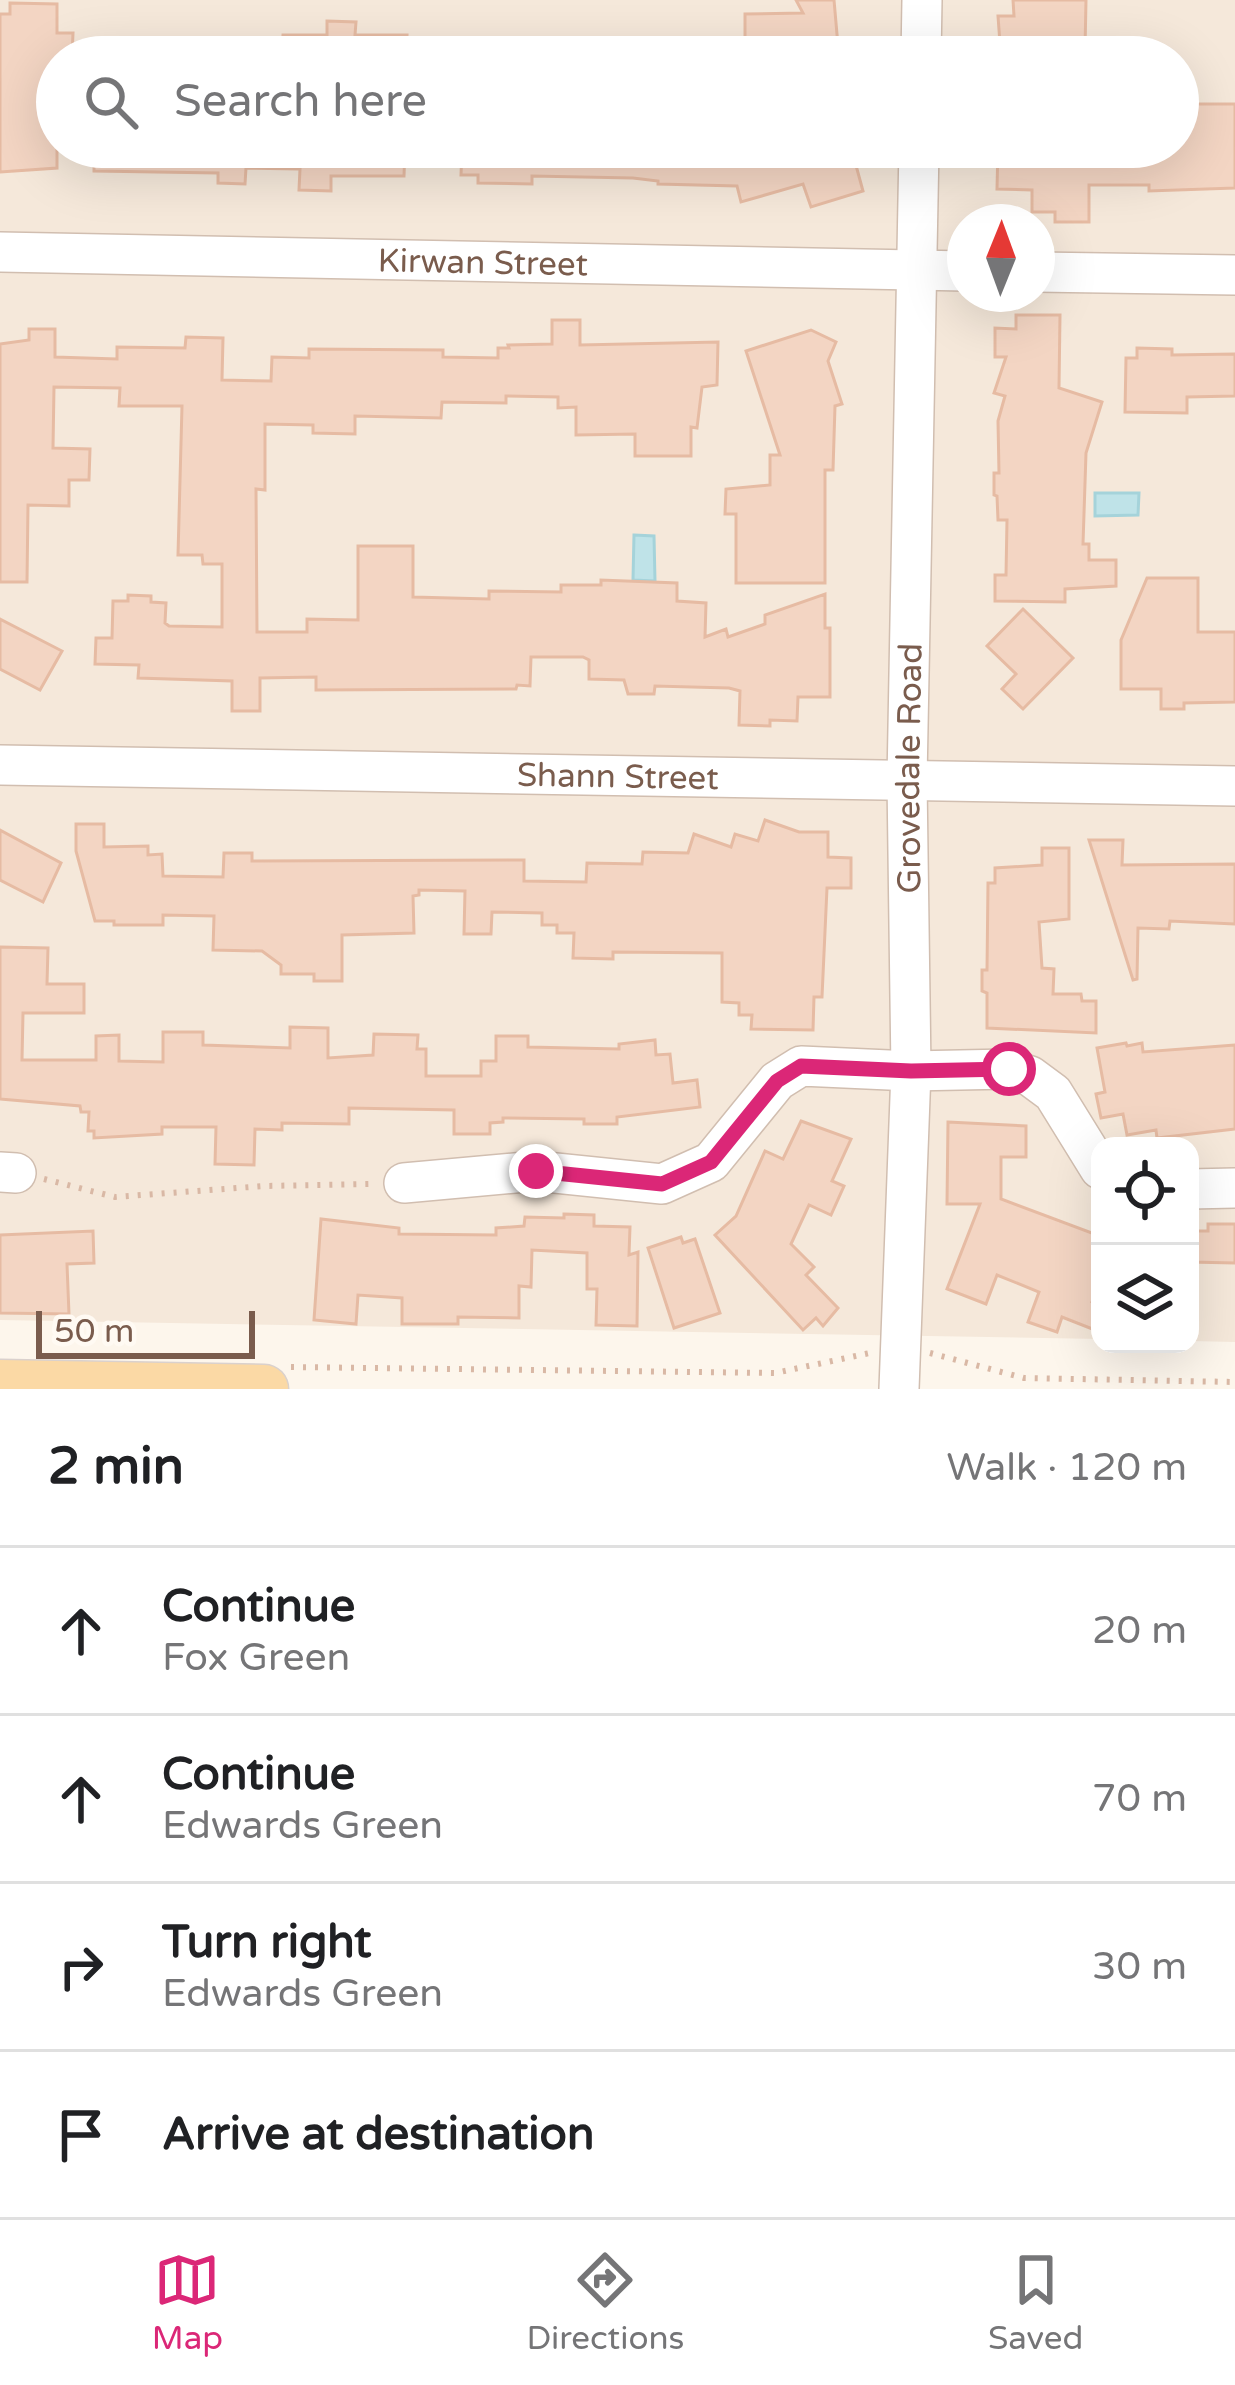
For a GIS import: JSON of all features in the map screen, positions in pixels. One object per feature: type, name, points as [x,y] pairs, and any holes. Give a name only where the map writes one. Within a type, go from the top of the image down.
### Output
[{"type":"main road","points":[[0,1384],[273,1378]]},
{"type":"street","points":[[921,36],[922,0]]},
{"type":"street","name":"Grovedale Road","points":[[899,1389],[911,1071],[908,780],[918,168]]},
{"type":"street","name":"Kirwan Street","points":[[0,252],[947,271]]},
{"type":"street","points":[[1055,272],[1235,275]]},
{"type":"street","name":"Shann Street","points":[[0,765],[1235,787]]},
{"type":"street","points":[[404,1183],[536,1171],[662,1184],[711,1162],[777,1081],[801,1066],[1009,1069],[1030,1076],[1052,1093],[1091,1155]]},
{"type":"street","points":[[1199,1189],[1235,1188]]},
{"type":"path","points":[[8,1172],[115,1197],[264,1186],[404,1183]]},
{"type":"path","points":[[273,1378],[775,1373],[901,1348],[1024,1378],[1235,1382]]},
{"type":"shaded area","points":[[0,0],[1235,0],[1235,1342],[1199,1341],[1199,1137],[1091,1137],[1091,1339],[0,1320]]},
{"type":"water","points":[[1095,493],[1139,493],[1138,515],[1095,516]]},
{"type":"water","points":[[634,535],[654,536],[655,581],[633,580]]},
{"type":"building","points":[[796,0],[834,0],[837,36],[745,36],[745,14],[803,13]]},
{"type":"building","points":[[1013,0],[1086,0],[1085,36],[999,36],[998,16],[1014,16]]},
{"type":"building","points":[[10,3],[57,4],[57,33],[73,33],[36,36],[36,168],[57,168],[0,172],[0,14],[10,14]]},
{"type":"building","points":[[327,21],[356,22],[355,35],[407,35],[283,36],[327,35]]},
{"type":"building","points":[[1199,104],[1235,104],[1235,188],[1149,191],[1149,185],[1089,185],[1089,222],[1055,222],[1055,204],[1032,204],[1032,190],[997,189],[998,168],[1199,168]]},
{"type":"building","points":[[246,168],[245,184],[218,183],[218,173],[94,171]]},
{"type":"building","points":[[246,168],[404,168],[404,176],[331,176],[331,191],[299,190],[300,169]]},
{"type":"building","points":[[461,168],[857,168],[863,191],[811,207],[803,184],[741,202],[737,186],[532,176],[532,184],[478,183],[478,175],[461,175]]},
{"type":"building","points":[[1016,315],[1060,315],[1059,388],[1102,402],[1086,453],[1083,544],[1089,544],[1089,560],[1116,560],[1116,586],[1065,589],[1065,602],[995,601],[995,575],[1006,575],[1007,520],[998,520],[994,495],[994,473],[999,473],[998,421],[1005,396],[994,393],[1006,357],[995,357],[995,328],[1016,329]]},
{"type":"building","points":[[552,320],[580,320],[580,345],[718,342],[717,385],[702,387],[697,428],[691,427],[691,456],[635,456],[635,434],[576,435],[576,407],[558,408],[558,397],[506,396],[506,403],[442,402],[441,418],[355,416],[355,434],[313,433],[313,425],[265,424],[265,490],[256,489],[257,632],[307,632],[307,619],[358,620],[358,546],[413,546],[413,597],[489,599],[489,591],[561,592],[561,585],[601,585],[601,580],[677,583],[677,601],[706,603],[705,637],[726,629],[728,637],[765,624],[765,615],[825,594],[830,697],[798,697],[797,721],[739,725],[740,691],[729,688],[655,686],[654,694],[628,694],[624,680],[589,679],[589,660],[583,657],[531,657],[530,686],[517,685],[516,689],[316,690],[316,677],[260,678],[260,711],[232,711],[232,681],[138,678],[139,665],[95,664],[96,638],[112,638],[113,601],[128,601],[128,595],[151,596],[151,602],[166,603],[169,626],[222,627],[222,564],[203,564],[202,555],[178,555],[182,406],[119,406],[120,388],[54,387],[53,448],[90,449],[89,480],[69,480],[69,506],[28,505],[27,582],[0,582],[0,344],[29,340],[29,329],[55,329],[55,357],[117,359],[117,347],[185,348],[186,337],[223,338],[222,380],[271,381],[272,357],[309,358],[309,349],[443,350],[443,357],[498,358],[498,348],[508,345],[552,344]]},
{"type":"building","points":[[811,330],[836,342],[828,361],[842,404],[835,406],[833,470],[825,470],[825,583],[736,583],[736,514],[725,514],[726,489],[770,485],[770,455],[780,455],[746,351]]},
{"type":"building","points":[[1137,348],[1172,349],[1172,355],[1235,354],[1235,396],[1187,397],[1187,413],[1125,412],[1126,358],[1137,358]]},
{"type":"building","points":[[1147,578],[1198,578],[1198,632],[1235,632],[1235,702],[1184,703],[1184,709],[1161,709],[1161,689],[1121,689],[1121,640]]},
{"type":"building","points":[[1023,609],[1073,658],[1023,709],[1002,689],[1016,674],[987,646]]},
{"type":"building","points":[[0,619],[62,651],[40,690],[0,669]]},
{"type":"building","points":[[765,820],[799,832],[828,832],[828,857],[851,858],[851,888],[827,888],[822,997],[814,997],[813,1030],[751,1029],[752,1015],[739,1015],[739,1003],[722,1002],[722,953],[613,952],[613,959],[573,958],[574,933],[557,933],[557,925],[542,925],[542,913],[492,912],[491,934],[464,934],[465,891],[419,890],[413,896],[414,933],[342,935],[342,981],[314,981],[314,974],[281,974],[281,965],[262,951],[213,950],[214,916],[163,915],[163,925],[95,921],[76,851],[76,824],[104,824],[104,847],[148,846],[148,855],[162,854],[163,876],[223,877],[224,853],[252,853],[252,861],[524,860],[524,881],[586,882],[587,863],[642,864],[643,852],[688,853],[694,834],[731,847],[735,834],[758,841]]},
{"type":"building","points":[[0,830],[61,863],[43,902],[0,880]]},
{"type":"building","points":[[1089,840],[1123,840],[1122,865],[1235,864],[1235,924],[1170,921],[1169,929],[1138,928],[1137,979],[1133,980]]},
{"type":"building","points":[[1042,848],[1069,848],[1069,919],[1039,922],[1042,968],[1054,969],[1053,994],[1081,994],[1082,1001],[1096,1001],[1096,1033],[987,1028],[982,970],[987,970],[988,883],[995,883],[995,868],[1042,865]]},
{"type":"building","points":[[0,947],[48,948],[47,984],[84,984],[84,1013],[23,1013],[22,1060],[96,1060],[96,1036],[119,1035],[119,1061],[163,1062],[163,1032],[203,1032],[203,1045],[290,1048],[290,1027],[328,1028],[328,1058],[373,1055],[374,1034],[418,1035],[417,1049],[426,1049],[426,1076],[481,1076],[481,1061],[496,1061],[496,1036],[528,1036],[528,1047],[619,1049],[619,1044],[655,1040],[656,1055],[670,1054],[673,1083],[697,1080],[700,1107],[617,1117],[617,1124],[503,1118],[503,1122],[490,1123],[490,1134],[454,1134],[454,1110],[349,1108],[349,1124],[282,1123],[282,1130],[255,1129],[254,1165],[215,1164],[216,1127],[162,1127],[162,1134],[94,1138],[94,1131],[88,1131],[89,1112],[81,1112],[80,1106],[0,1099]]},
{"type":"building","points":[[1142,1043],[1143,1052],[1235,1045],[1235,1129],[1166,1137],[1157,1137],[1156,1130],[1127,1135],[1123,1114],[1101,1118],[1096,1094],[1105,1092],[1097,1048]]},
{"type":"building","points":[[801,1121],[851,1139],[832,1181],[844,1186],[831,1215],[809,1205],[791,1244],[814,1267],[806,1275],[838,1308],[823,1326],[816,1318],[803,1330],[715,1235],[736,1216],[765,1151],[783,1159]]},
{"type":"building","points":[[948,1122],[1026,1126],[1026,1157],[1001,1157],[1001,1199],[1091,1233],[1091,1328],[1062,1317],[1057,1332],[1028,1322],[1039,1292],[997,1275],[986,1304],[947,1289],[980,1204],[947,1204]]},
{"type":"building","points":[[564,1214],[594,1215],[594,1226],[630,1227],[629,1255],[638,1252],[637,1326],[596,1325],[597,1289],[587,1289],[587,1253],[532,1250],[531,1287],[519,1286],[519,1318],[458,1317],[458,1324],[402,1324],[402,1298],[358,1295],[356,1324],[314,1320],[321,1219],[399,1228],[399,1234],[496,1235],[496,1228],[524,1226],[525,1217],[564,1218]]},
{"type":"building","points":[[1208,1224],[1235,1224],[1235,1263],[1199,1262],[1199,1231],[1208,1231]]},
{"type":"building","points":[[93,1231],[94,1263],[67,1264],[69,1314],[0,1313],[0,1235]]},
{"type":"building","points":[[681,1237],[683,1243],[695,1239],[720,1313],[674,1328],[648,1248]]},
{"type":"route","points":[[536,1171],[662,1184],[711,1162],[777,1081],[801,1066],[1009,1069]]}]
